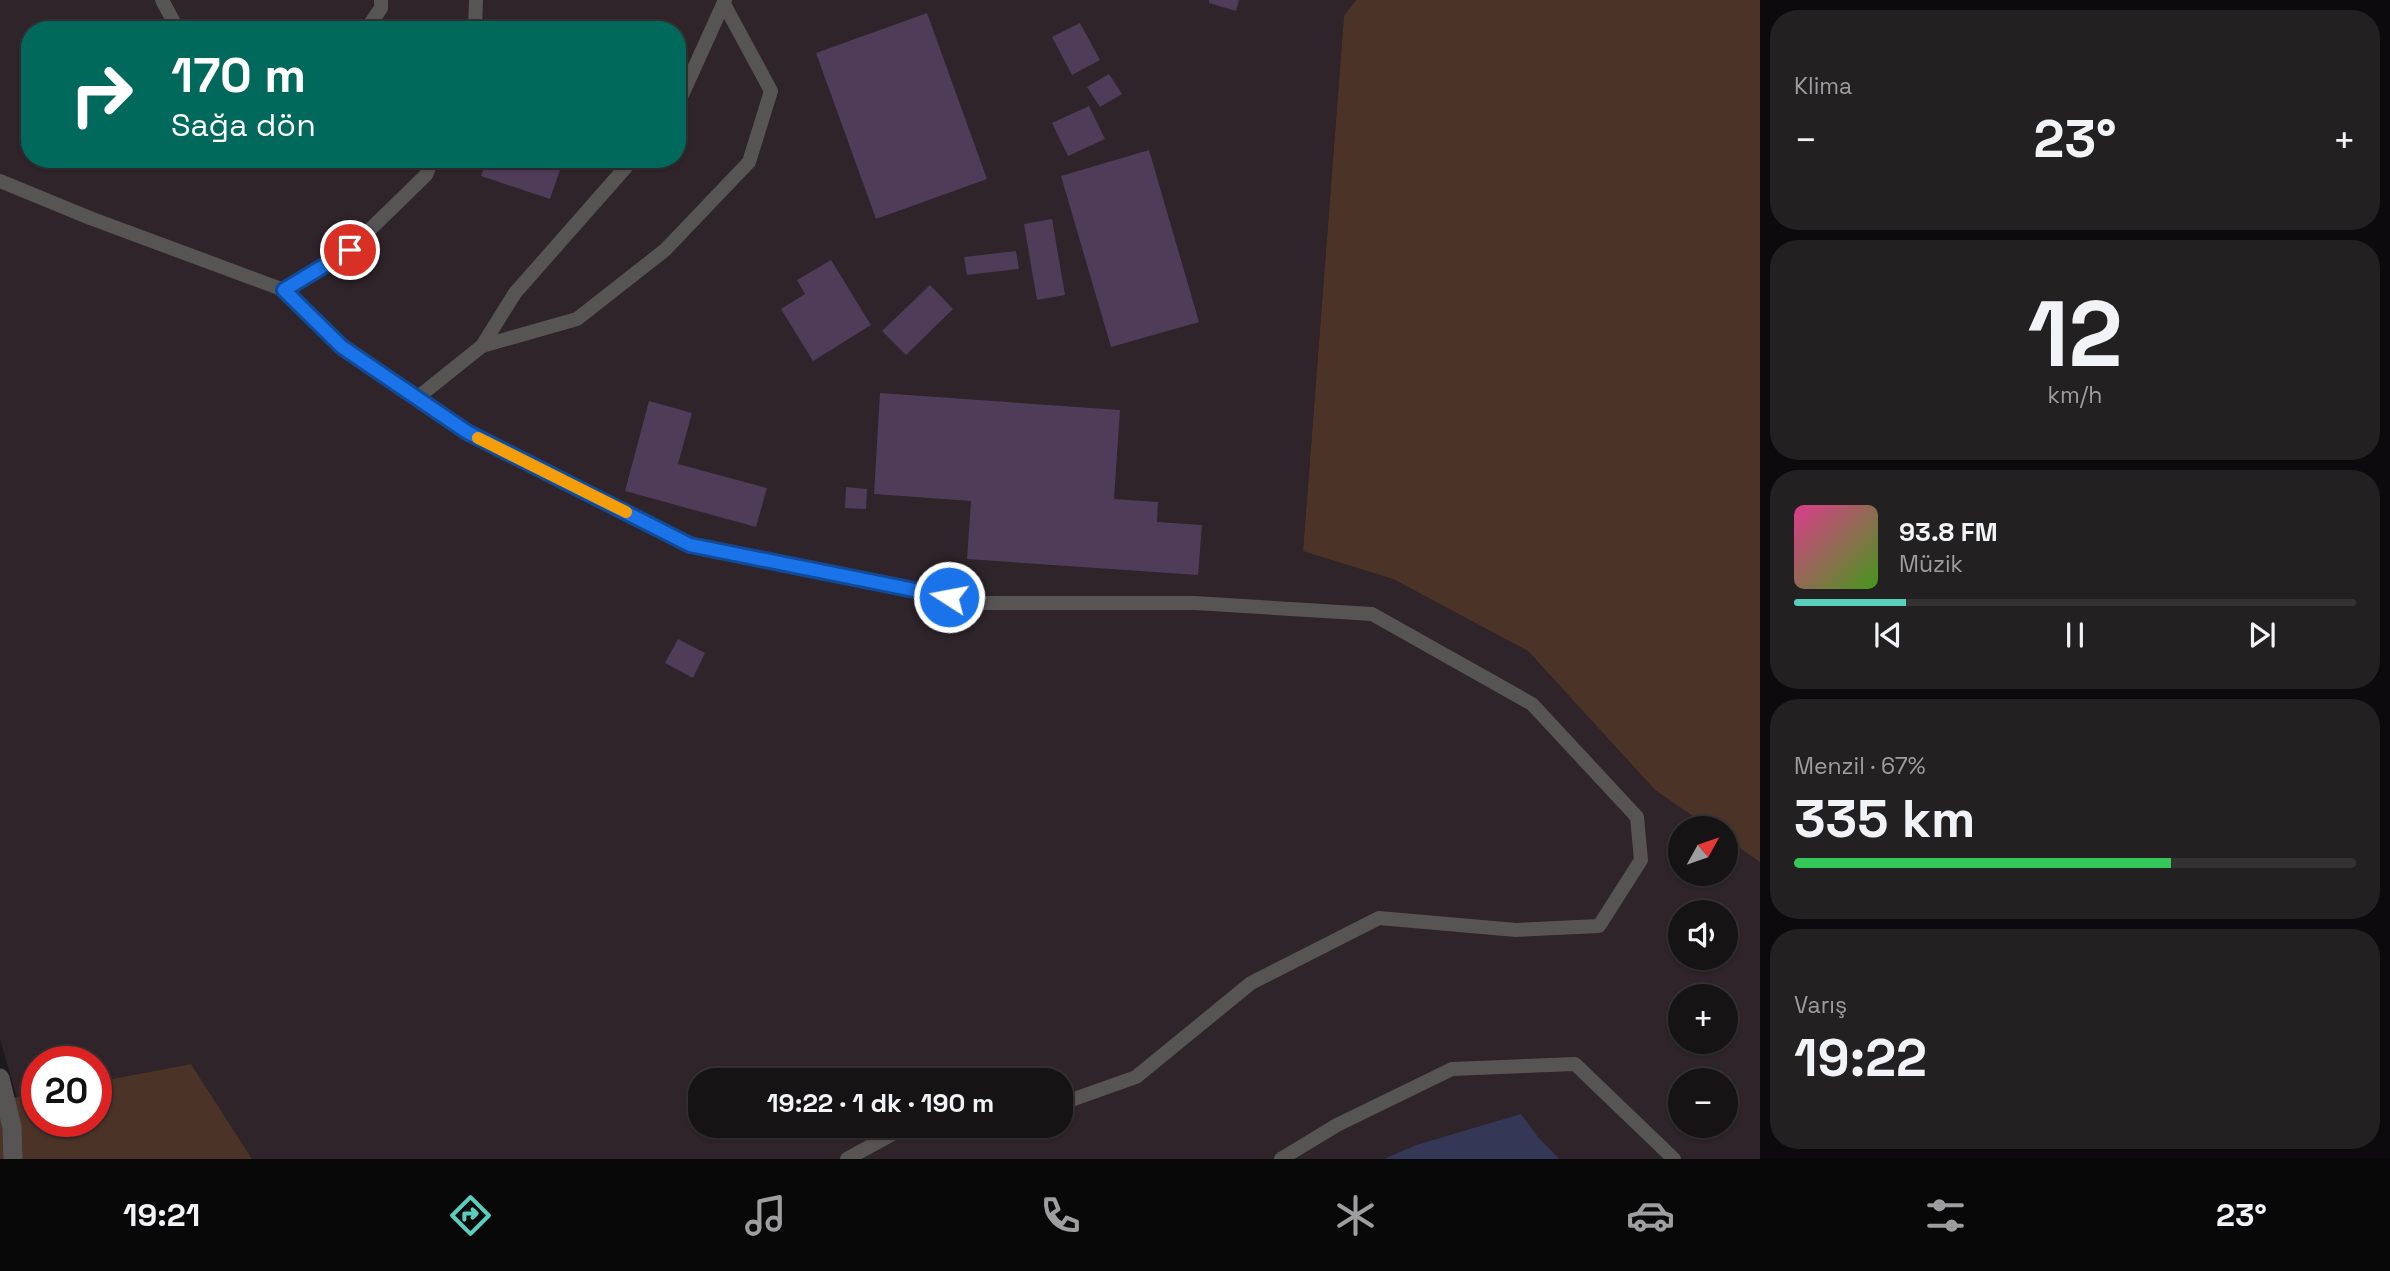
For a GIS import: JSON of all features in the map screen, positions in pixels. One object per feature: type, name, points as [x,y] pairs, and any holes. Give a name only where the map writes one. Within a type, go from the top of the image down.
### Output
[{"type":"street","points":[[0,1078],[12,1127],[13,1159]]},
{"type":"lane","points":[[162,0],[173,21]]},
{"type":"lane","points":[[373,21],[382,8],[381,0]]},
{"type":"lane","points":[[475,21],[476,0]]},
{"type":"lane","points":[[686,86],[725,2]]},
{"type":"lane","points":[[482,346],[577,319],[665,250],[749,162],[771,90],[725,2]]},
{"type":"lane","points":[[284,290],[350,250],[426,175],[429,168]]},
{"type":"lane","points":[[417,398],[482,346],[515,293],[625,168]]},
{"type":"lane","points":[[0,181],[90,218],[284,290],[342,347],[467,432],[690,545],[975,603],[1195,603],[1373,614],[1532,704],[1637,817],[1642,860],[1599,926],[1516,930],[1379,918],[1251,983],[1136,1077],[1073,1099]]},
{"type":"lane","points":[[1281,1159],[1337,1125],[1452,1069],[1575,1065],[1674,1159]]},
{"type":"lane","points":[[847,1159],[885,1138]]},
{"type":"shaded area","points":[[0,0],[1356,0],[1344,17],[1303,550],[1393,579],[1528,651],[1655,790],[1693,816],[1668,816],[1668,886],[1738,886],[1738,847],[1760,862],[1760,1159],[252,1159],[191,1064],[112,1079],[112,1046],[21,1046],[21,1097],[17,1098],[0,1039]]},
{"type":"shaded area","points":[[1356,0],[1760,0],[1760,862],[1738,847],[1738,816],[1693,816],[1655,790],[1528,651],[1393,579],[1303,551],[1344,16]]},
{"type":"shaded area","points":[[191,1064],[252,1159],[0,1159],[0,1100],[21,1097],[21,1137],[112,1137],[112,1079]]},
{"type":"water","points":[[1521,1114],[1559,1159],[1384,1159],[1416,1145]]},
{"type":"building","points":[[1209,0],[1239,0],[1236,11],[1209,3]]},
{"type":"building","points":[[927,13],[987,179],[876,219],[816,53]]},
{"type":"building","points":[[1080,23],[1100,60],[1072,75],[1052,37]]},
{"type":"building","points":[[1109,74],[1122,94],[1100,107],[1087,87]]},
{"type":"building","points":[[1089,106],[1105,139],[1068,156],[1052,123]]},
{"type":"building","points":[[1149,150],[1199,322],[1111,347],[1061,176]]},
{"type":"building","points":[[484,168],[561,168],[550,199],[481,176]]},
{"type":"building","points":[[1052,219],[1065,295],[1037,300],[1024,224]]},
{"type":"building","points":[[1016,251],[1019,269],[967,275],[964,257]]},
{"type":"building","points":[[831,260],[871,325],[813,361],[781,309],[805,294],[797,280]]},
{"type":"building","points":[[930,285],[953,309],[906,355],[882,331]]},
{"type":"building","points":[[880,393],[1120,410],[1114,499],[1158,502],[1157,522],[1202,525],[1198,575],[967,559],[971,501],[874,494]]},
{"type":"building","points":[[649,401],[692,413],[678,464],[767,488],[756,527],[625,491]]},
{"type":"building","points":[[846,487],[867,489],[866,509],[845,508]]},
{"type":"building","points":[[678,639],[705,653],[693,678],[665,663]]},
{"type":"slow traffic","points":[[478,438],[626,512]]},
{"type":"route","points":[[350,250],[284,290],[342,347],[467,432],[690,545],[949,597]]}]
